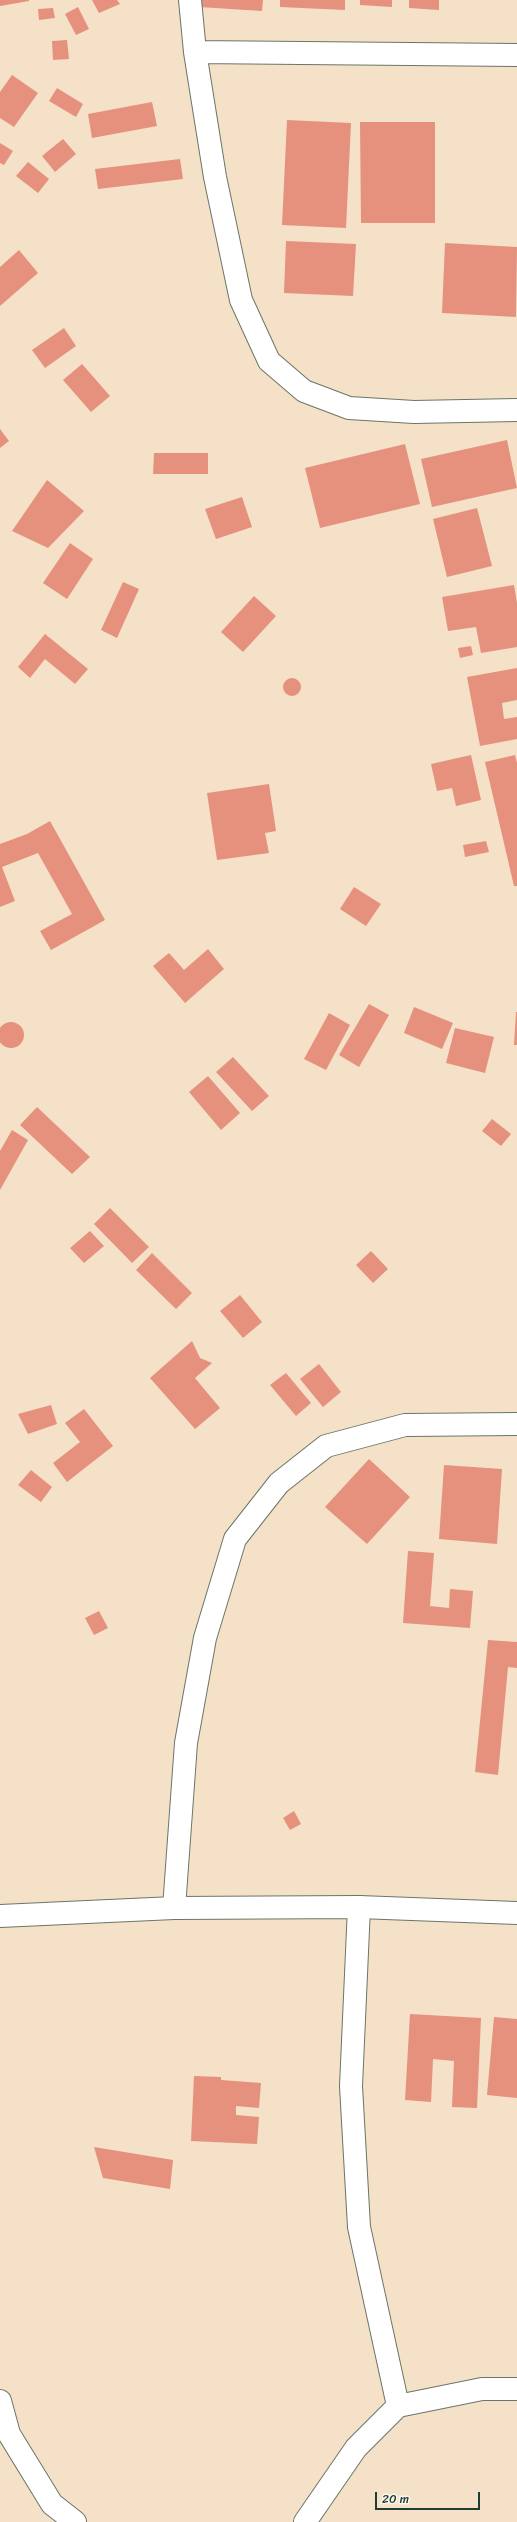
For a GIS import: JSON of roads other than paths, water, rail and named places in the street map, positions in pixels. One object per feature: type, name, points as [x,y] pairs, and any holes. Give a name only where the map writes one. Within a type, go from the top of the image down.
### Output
[{"type":"street","points":[[190,0],[195,52],[214,177],[241,300],[269,361],[304,392],[349,408],[414,412],[517,410]]},
{"type":"street","points":[[195,52],[517,55]]},
{"type":"street","points":[[174,1908],[186,1743],[206,1638],[235,1539],[279,1483],[326,1446],[405,1425],[517,1424]]},
{"type":"street","points":[[359,1907],[351,2086],[359,2227],[398,2406]]},
{"type":"street","points":[[0,1916],[174,1908],[359,1907],[517,1913]]},
{"type":"street","points":[[305,2522],[356,2448],[398,2406],[482,2389],[517,2389]]},
{"type":"street","points":[[0,2401],[8,2434],[52,2504],[75,2522]]}]
